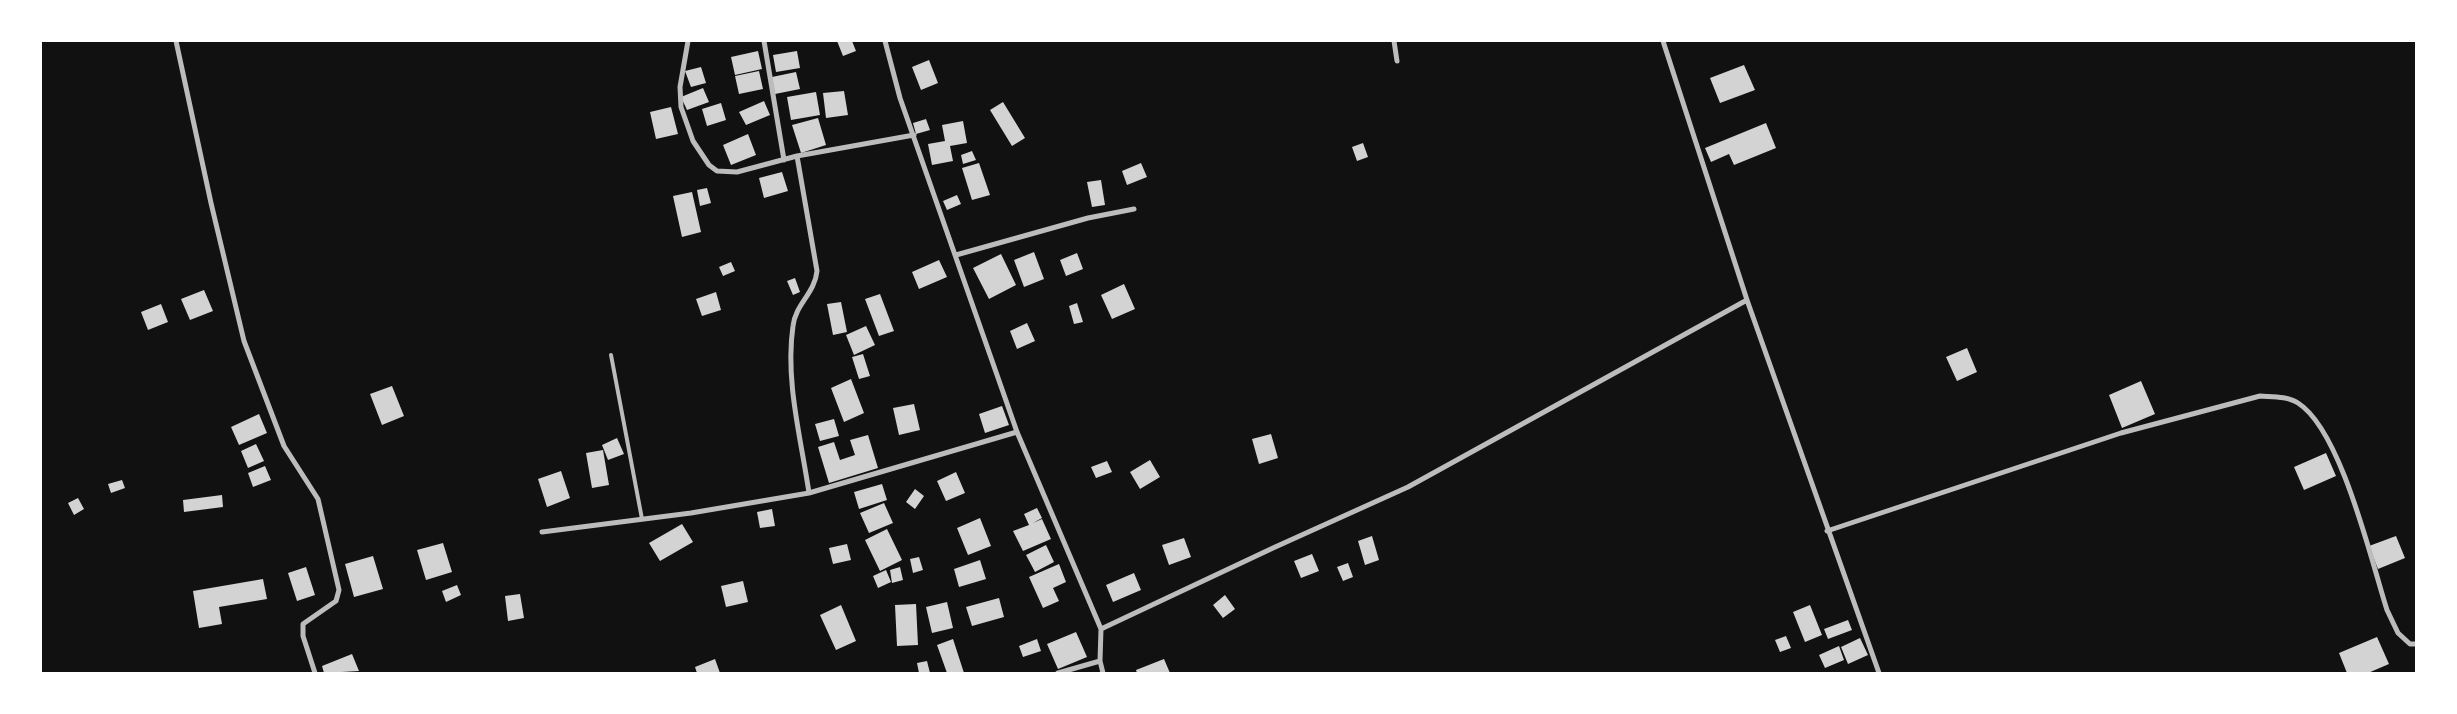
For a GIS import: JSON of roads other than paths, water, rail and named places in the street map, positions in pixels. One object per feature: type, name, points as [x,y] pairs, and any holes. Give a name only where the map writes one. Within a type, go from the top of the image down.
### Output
[{"type":"street","points":[[176,41],[211,203],[244,341],[284,446],[318,499],[339,590],[336,601],[307,620],[303,626],[303,636],[315,673]]},
{"type":"street","points":[[688,41],[680,86],[681,107],[693,141],[708,166],[717,171],[737,172],[797,156],[914,135]]},
{"type":"street","points":[[764,41],[784,160]]},
{"type":"street","points":[[885,41],[914,135],[1017,432],[1101,629],[1100,661],[1103,673]]},
{"type":"street","points":[[1394,41],[1397,62]]},
{"type":"street","points":[[1663,41],[1747,300],[1827,531],[1879,673]]},
{"type":"street","points":[[797,156],[817,271],[816,284],[796,315],[793,324],[790,371],[810,493]]},
{"type":"street","points":[[956,255],[1088,218],[1134,209]]},
{"type":"street","points":[[1101,629],[1273,548],[1408,488],[1747,300]]},
{"type":"street","points":[[1827,531],[2121,433],[2260,396],[2279,397],[2298,403],[2318,425],[2334,449],[2387,610],[2398,633],[2410,644],[2416,644]]},
{"type":"street","points":[[542,532],[642,519],[810,493],[1017,432]]},
{"type":"street","points":[[1058,673],[1100,661]]},
{"type":"lane","points":[[611,355],[642,519]]}]
